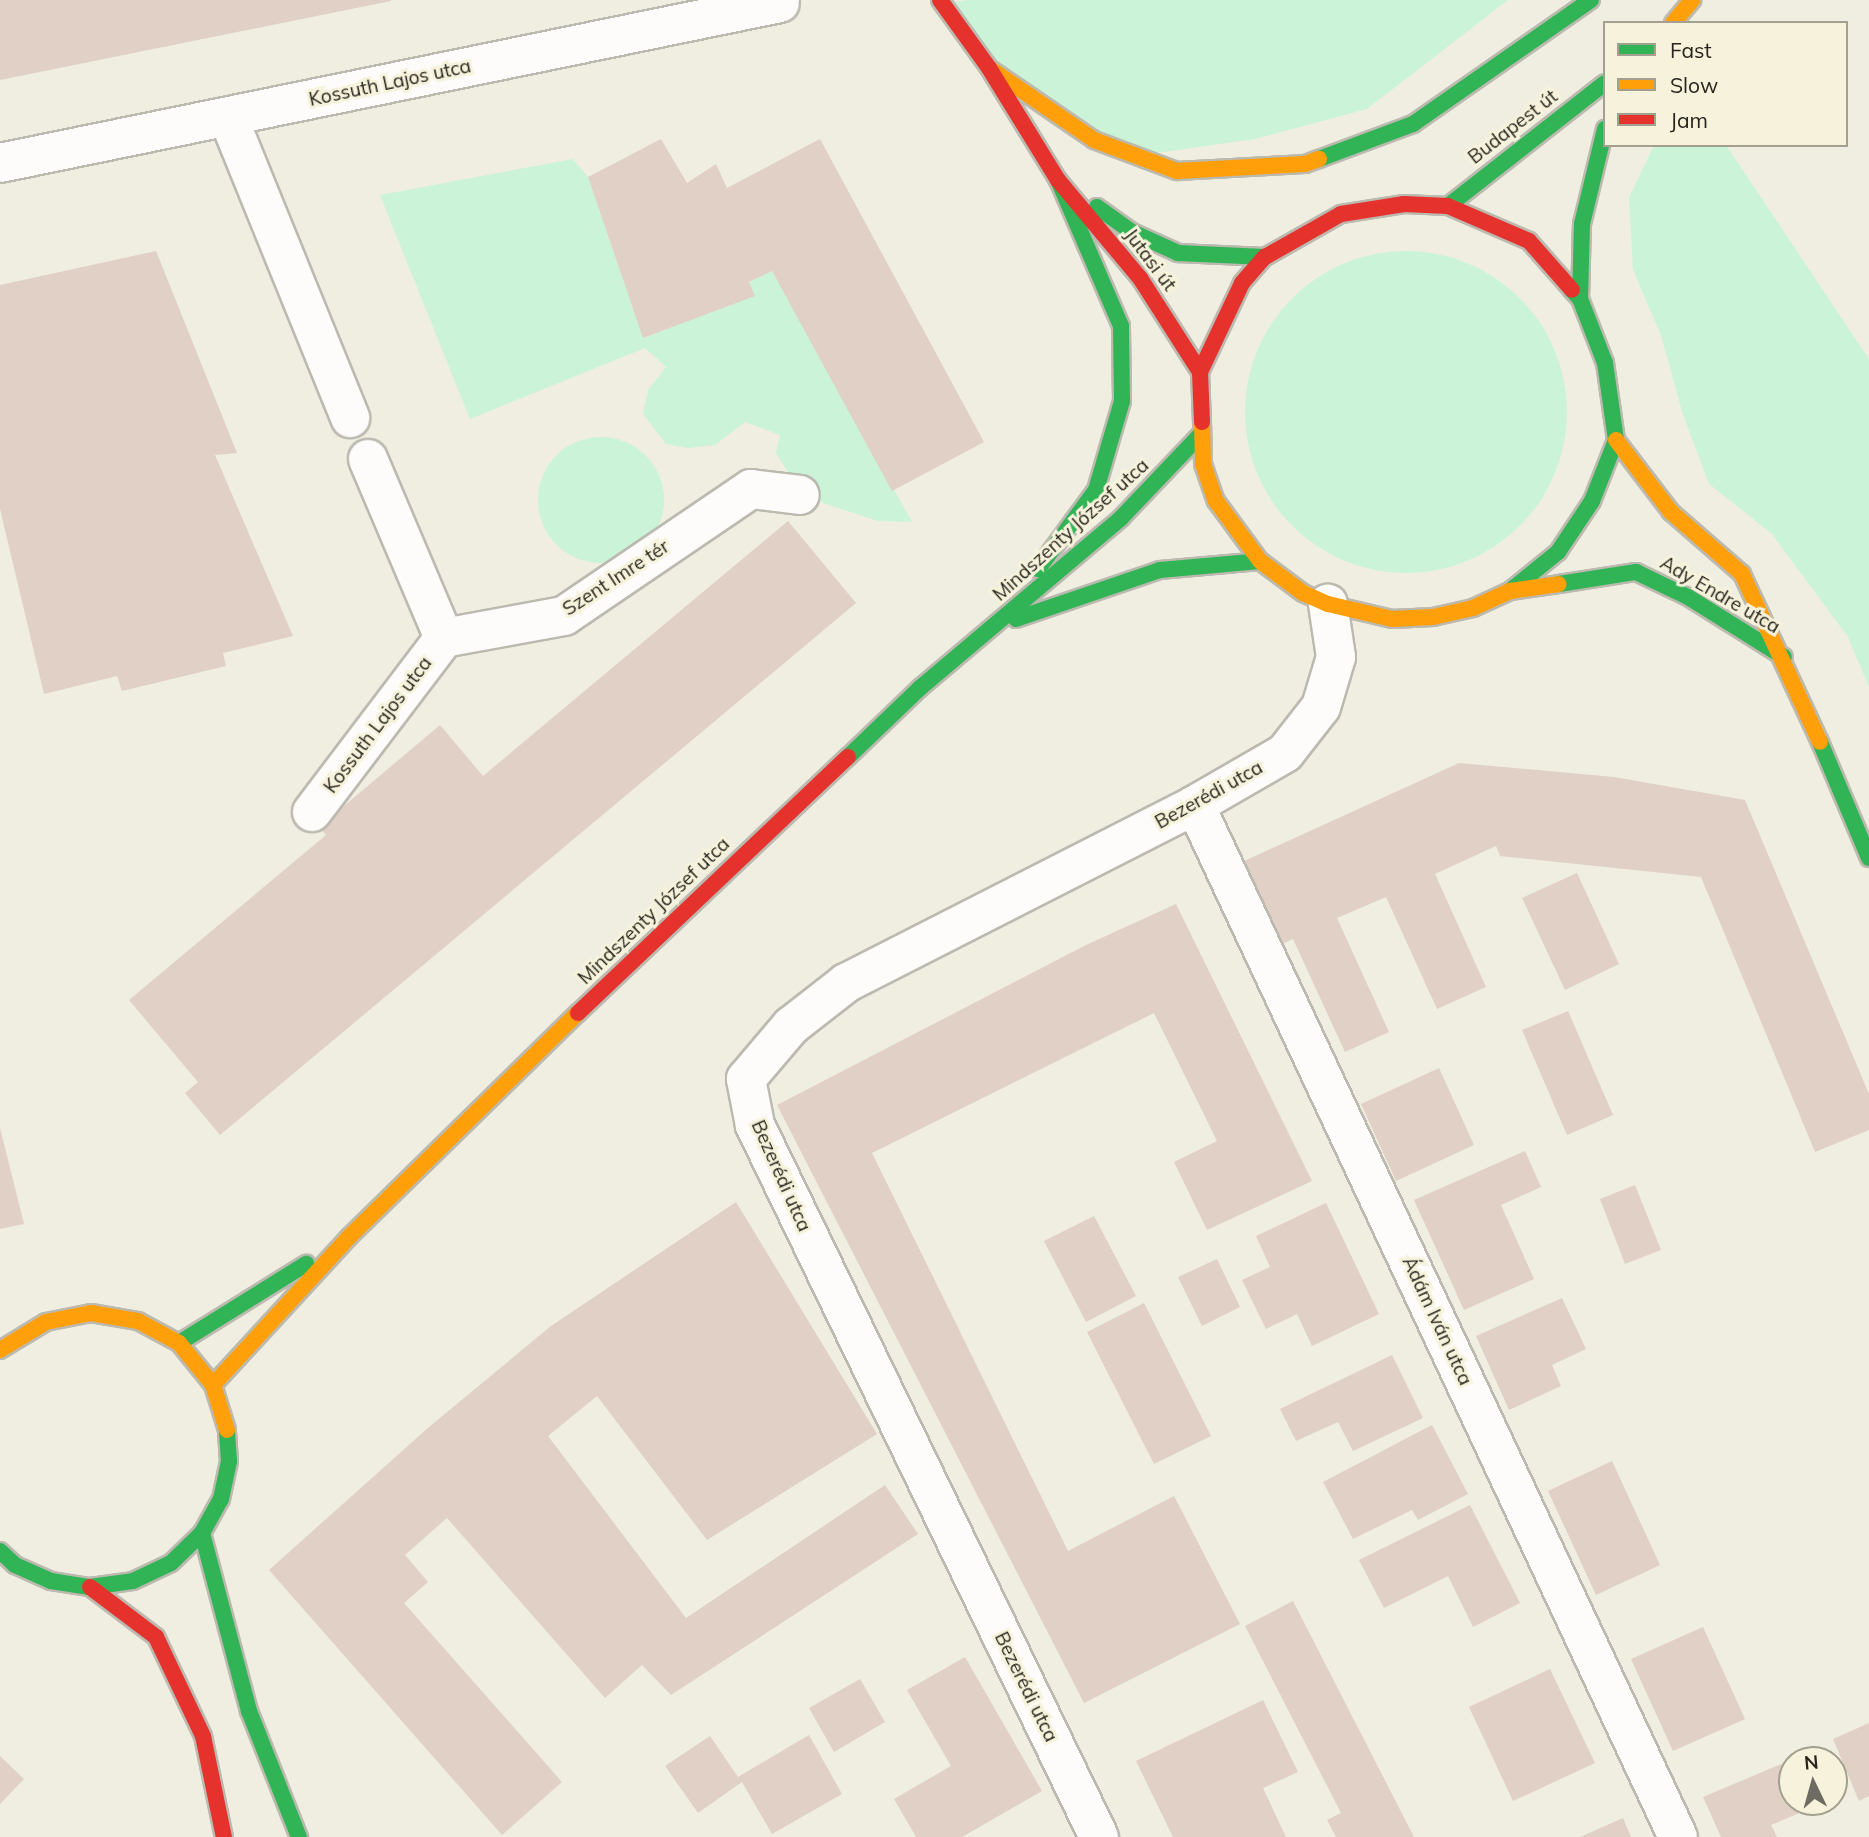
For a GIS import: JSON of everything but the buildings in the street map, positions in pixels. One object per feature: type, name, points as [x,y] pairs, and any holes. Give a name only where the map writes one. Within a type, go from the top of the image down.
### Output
[{"type":"main road","name":"Jutasi út","points":[[940,0],[989,68],[1058,180],[1140,278],[1200,372]]},
{"type":"main road","points":[[989,68],[1094,140],[1177,171],[1305,164],[1413,124],[1591,0]]},
{"type":"main road","points":[[1675,21],[1692,0]]},
{"type":"main road","name":"Budapest út","points":[[1448,206],[1603,85]]},
{"type":"main road","points":[[1580,299],[1582,224],[1603,137]]},
{"type":"main road","name":"Jutasi út","points":[[1058,180],[1132,232],[1178,253],[1265,257]]},
{"type":"main road","points":[[998,625],[1096,490],[1122,401],[1121,326],[1058,180]]},
{"type":"main road","points":[[1404,204],[1448,206],[1529,241],[1580,299],[1605,363],[1616,440],[1592,501],[1558,552],[1510,591],[1473,608],[1433,617],[1392,619],[1328,604],[1303,593],[1259,561],[1216,501],[1203,464],[1200,372],[1242,283],[1265,257],[1341,214],[1404,204]]},
{"type":"main road","name":"Mindszenty József utca","points":[[213,1385],[349,1237],[910,697],[1121,518],[1200,435]]},
{"type":"main road","name":"Ady Endre utca","points":[[1616,440],[1671,512],[1742,574],[1784,657],[1869,858]]},
{"type":"main road","name":"Mindszenty József utca","points":[[998,625],[1160,570],[1259,561]]},
{"type":"main road","name":"Ady Endre utca","points":[[1510,591],[1636,572],[1688,597],[1784,657]]},
{"type":"main road","name":"Mindszenty József utca","points":[[178,1343],[349,1237]]},
{"type":"main road","points":[[0,1350],[46,1322],[91,1313],[138,1321],[178,1343],[213,1385],[227,1422],[229,1461],[221,1499],[202,1533],[171,1563],[133,1581],[90,1587],[51,1581],[15,1564],[0,1550]]},
{"type":"main road","points":[[202,1533],[249,1711],[299,1837]]},
{"type":"main road","points":[[90,1587],[156,1637],[203,1736],[224,1837]]},
{"type":"street","name":"Kossuth Lajos utca","points":[[0,163],[780,3]]},
{"type":"street","points":[[228,117],[350,418]]},
{"type":"street","points":[[368,459],[444,638]]},
{"type":"street","name":"Szent Imre tér","points":[[444,638],[564,615],[751,489],[800,495]]},
{"type":"street","name":"Bezerédi utca","points":[[1099,1837],[755,1125],[746,1079],[791,1026],[846,983],[1195,805],[1285,753],[1321,707],[1336,657],[1328,604]]},
{"type":"street","name":"Kossuth Lajos utca","points":[[312,812],[444,638]]},
{"type":"street","name":"Ádám Iván utca","points":[[1195,805],[1678,1837]]},
{"type":"green space","points":[[968,0],[1508,0],[1367,109],[1255,139],[1135,156],[1034,99],[943,4]]},
{"type":"green space","points":[[1653,147],[1727,147],[1869,359],[1869,687],[1848,637],[1772,534],[1709,484],[1683,415],[1661,335],[1633,270],[1629,198]]},
{"type":"green space","points":[[573,159],[588,177],[643,338],[754,296],[749,282],[772,271],[912,522],[878,521],[823,503],[791,477],[776,453],[780,435],[745,422],[715,445],[688,448],[666,444],[643,414],[648,390],[666,367],[645,348],[470,419],[380,195]]},
{"type":"green space","points":[[1406,251],[1437,254],[1468,263],[1495,278],[1520,298],[1540,323],[1555,350],[1564,381],[1567,412],[1564,443],[1555,474],[1540,501],[1520,526],[1495,546],[1468,561],[1437,570],[1406,573],[1375,570],[1344,561],[1317,546],[1292,526],[1272,501],[1257,474],[1248,443],[1245,412],[1248,381],[1257,350],[1272,323],[1292,298],[1317,278],[1344,263],[1375,254]]},
{"type":"green space","points":[[601,437],[625,442],[646,455],[659,476],[664,500],[659,524],[646,545],[625,558],[601,563],[577,558],[556,545],[543,524],[538,500],[543,476],[556,455],[577,442]]},
{"type":"traffic: fast","points":[[1319,159],[1413,124],[1591,0]]},
{"type":"traffic: fast","points":[[1448,206],[1603,85]]},
{"type":"traffic: fast","points":[[1580,299],[1582,224],[1603,137]]},
{"type":"traffic: fast","points":[[1038,569],[1096,490],[1122,401],[1121,326],[1058,180]]},
{"type":"traffic: fast","points":[[1097,207],[1132,232],[1178,253],[1265,257]]},
{"type":"traffic: fast","points":[[1510,591],[1558,552],[1592,501],[1616,440],[1605,363],[1580,299],[1572,290]]},
{"type":"traffic: fast","points":[[848,757],[920,688],[1121,518],[1200,435]]},
{"type":"traffic: fast","points":[[1016,619],[1160,570],[1260,561]]},
{"type":"traffic: fast","points":[[1559,584],[1636,572],[1688,597],[1784,657]]},
{"type":"traffic: fast","points":[[1820,742],[1869,858]]},
{"type":"traffic: fast","points":[[179,1343],[306,1264]]},
{"type":"traffic: fast","points":[[0,1551],[15,1565],[51,1581],[90,1587],[133,1581],[171,1563],[202,1533],[221,1499],[229,1461],[227,1430]]},
{"type":"traffic: fast","points":[[202,1533],[249,1711],[299,1837]]},
{"type":"traffic: slow","points":[[1675,21],[1692,0]]},
{"type":"traffic: slow","points":[[989,68],[1094,140],[1177,171],[1305,164],[1319,159]]},
{"type":"traffic: slow","points":[[1202,422],[1203,464],[1216,501],[1260,561],[1303,593],[1328,604],[1392,619],[1433,617],[1473,608],[1510,591],[1559,584]]},
{"type":"traffic: slow","points":[[1616,440],[1671,512],[1742,574],[1820,742]]},
{"type":"traffic: slow","points":[[213,1385],[349,1237],[578,1013]]},
{"type":"traffic: slow","points":[[0,1350],[46,1322],[91,1313],[138,1321],[179,1343],[213,1385],[227,1430]]},
{"type":"traffic: jam","points":[[940,0],[989,68],[1058,180],[1140,278],[1200,372]]},
{"type":"traffic: jam","points":[[1202,422],[1200,372],[1242,283],[1265,257],[1341,214],[1404,204],[1448,206],[1529,241],[1572,290]]},
{"type":"traffic: jam","points":[[578,1013],[848,757]]},
{"type":"traffic: jam","points":[[90,1587],[156,1637],[203,1736],[224,1837]]}]
